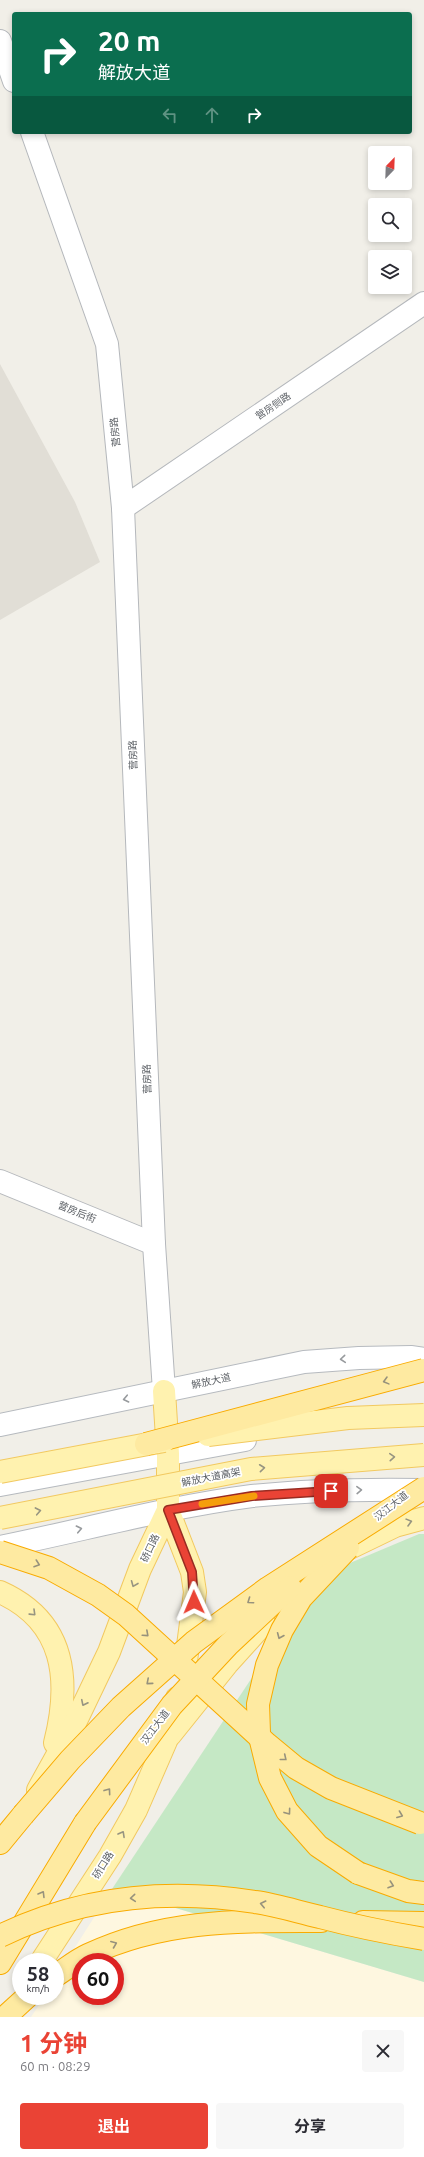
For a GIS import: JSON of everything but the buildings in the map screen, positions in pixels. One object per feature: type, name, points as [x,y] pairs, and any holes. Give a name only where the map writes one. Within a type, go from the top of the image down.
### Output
[{"type":"highway","points":[[146,1444],[421,1360]]},
{"type":"highway","name":"汉江大道","points":[[0,1963],[85,1823],[172,1705],[228,1645],[276,1599],[323,1559],[424,1480]]},
{"type":"highway","name":"汉江大道","points":[[0,1843],[70,1760],[116,1712],[194,1642],[268,1588],[424,1489]]},
{"type":"highway","points":[[387,1512],[319,1578],[301,1598],[282,1630],[267,1666],[258,1704],[259,1733],[270,1778],[286,1811],[318,1846],[358,1873],[408,1891],[424,1892]]},
{"type":"highway","points":[[0,1552],[49,1568],[98,1595],[126,1615],[267,1744],[296,1768],[331,1788],[424,1823]]},
{"type":"highway","points":[[0,1936],[25,1924],[56,1913],[100,1902],[153,1897],[198,1896],[255,1902],[373,1930],[424,1939]]},
{"type":"highway","points":[[64,1970],[87,1955],[132,1937],[179,1927],[232,1921],[424,1923]]},
{"type":"highway","points":[[5,2017],[18,2005]]},
{"type":"main road","points":[[164,1391],[168,1454],[168,1510]]},
{"type":"main road","points":[[0,1472],[146,1444],[348,1418],[424,1415]]},
{"type":"main road","name":"解放大道高架","points":[[0,1518],[252,1469],[424,1455]]},
{"type":"main road","name":"硚口路","points":[[47,1953],[110,1856],[136,1810],[166,1741],[186,1660],[194,1592],[192,1572],[168,1510]]},
{"type":"main road","name":"硚口路","points":[[0,1855],[40,1788],[74,1725],[109,1652],[140,1569],[168,1510]]},
{"type":"main road","points":[[166,1741],[227,1664],[282,1604],[335,1554],[395,1526],[424,1518]]},
{"type":"main road","points":[[0,1592],[14,1598],[33,1611],[49,1631],[59,1660],[63,1689],[61,1718],[54,1748],[40,1788]]},
{"type":"main road","points":[[5,2017],[13,2005]]},
{"type":"street","points":[[0,41],[12,75]]},
{"type":"street","name":"营房路","points":[[33,134],[107,344],[123,508],[154,1244],[164,1391]]},
{"type":"street","name":"营房侧路","points":[[123,508],[424,303]]},
{"type":"street","name":"营房后街","points":[[0,1181],[154,1244]]},
{"type":"street","name":"解放大道","points":[[0,1425],[304,1362],[359,1358],[421,1360]]},
{"type":"street","points":[[0,1485],[343,1423],[424,1415]]},
{"type":"street","points":[[0,1547],[168,1510],[252,1496],[318,1491],[424,1489]]},
{"type":"shaded area","points":[[0,364],[75,502],[100,562],[0,620]]},
{"type":"shaded area","points":[[112,1889],[424,1982],[424,2017],[31,2017],[39,2005],[64,2005],[64,1965]]},
{"type":"green space","points":[[419,1534],[424,1534],[424,1982],[112,1889],[302,1602],[350,1563]]},
{"type":"slow traffic","points":[[202,1504],[254,1496]]},
{"type":"route","points":[[194,1602],[192,1572],[168,1510],[252,1496],[331,1491]]}]
